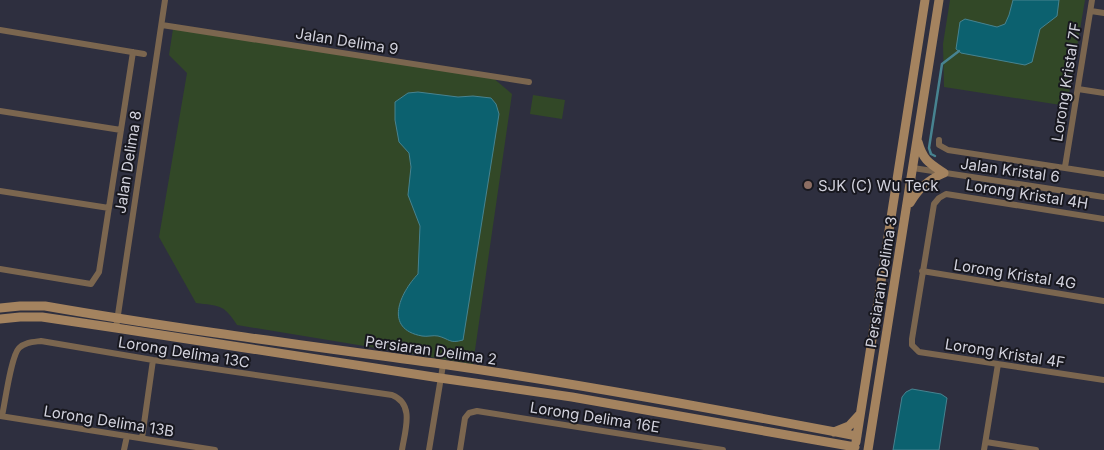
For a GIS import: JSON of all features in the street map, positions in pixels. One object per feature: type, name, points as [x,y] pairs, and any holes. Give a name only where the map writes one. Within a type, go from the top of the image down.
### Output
[{"type":"street","name":"Jalan Delima 8","points":[[117,324],[166,0]]},
{"type":"street","name":"Persiaran Delima 3","points":[[858,445],[860,413],[925,0]]},
{"type":"street","name":"Persiaran Delima 3","points":[[868,450],[939,0]]},
{"type":"street","name":"Lorong Kristal 7F","points":[[1065,167],[1092,0]]},
{"type":"street","points":[[1090,12],[1104,14]]},
{"type":"street","points":[[922,20],[936,22]]},
{"type":"street","name":"Jalan Delima 9","points":[[162,25],[529,82]]},
{"type":"street","points":[[0,30],[144,54]]},
{"type":"street","points":[[0,269],[91,284],[99,272],[133,52]]},
{"type":"street","points":[[1078,89],[1104,93]]},
{"type":"street","points":[[0,111],[121,130]]},
{"type":"street","points":[[906,210],[914,195],[924,183],[944,173],[926,161],[921,153],[917,139]]},
{"type":"street","points":[[939,140],[939,145],[948,150],[1104,174]]},
{"type":"street","points":[[896,184],[904,173],[913,168],[906,163],[901,154]]},
{"type":"street","name":"Jalan Kristal 6","points":[[913,168],[1104,197]]},
{"type":"street","points":[[0,192],[109,208]]},
{"type":"street","name":"Lorong Kristal 4H","points":[[922,271],[934,204],[938,198],[946,194],[1104,219]]},
{"type":"street","name":"Lorong Kristal 4G","points":[[922,271],[1104,301]]},
{"type":"street","name":"Lorong Kristal 4F","points":[[922,271],[912,338],[912,345],[919,352],[1104,380]]},
{"type":"street","name":"Persiaran Delima 2","points":[[0,308],[45,306],[117,324],[440,378],[572,397],[836,446],[858,445]]},
{"type":"street","name":"Persiaran Delima 2","points":[[0,318],[42,317],[117,324],[443,365],[584,387],[834,432],[858,445]]},
{"type":"street","name":"Lorong Delima 13C","points":[[1,416],[18,349],[29,342],[41,341],[153,360],[392,395],[400,398],[406,406],[407,413],[402,450]]},
{"type":"street","points":[[142,438],[153,360]]},
{"type":"street","points":[[984,450],[998,364]]},
{"type":"street","points":[[429,450],[443,365]]},
{"type":"street","name":"Lorong Delima 16E","points":[[460,450],[465,418],[469,413],[477,411],[723,450]]},
{"type":"street","points":[[834,432],[849,426],[860,413]]},
{"type":"street","name":"Lorong Delima 13B","points":[[1,416],[215,450]]},
{"type":"street","points":[[858,445],[871,430]]},
{"type":"street","points":[[124,450],[127,436]]},
{"type":"street","points":[[986,442],[1036,450]]},
{"type":"green space","points":[[950,0],[1085,0],[1067,106],[944,87],[943,44]]},
{"type":"green space","points":[[173,29],[492,77],[512,94],[473,364],[237,325],[228,313],[220,307],[196,303],[159,237],[187,73],[169,55]]},
{"type":"green space","points":[[533,95],[565,100],[562,119],[530,114]]},
{"type":"water","points":[[1013,0],[1059,0],[1057,16],[1040,29],[1032,62],[1025,65],[961,53],[956,49],[960,22],[965,19],[997,27],[1005,24]]},
{"type":"water","points":[[418,92],[458,97],[491,98],[496,104],[499,114],[463,340],[458,341],[438,336],[422,336],[410,332],[402,326],[399,318],[401,300],[418,274],[420,226],[408,195],[411,167],[409,153],[399,142],[395,120],[395,102],[408,93]]},
{"type":"water","points":[[912,389],[941,394],[947,398],[939,450],[893,450],[902,397]]},
{"type":"waterway","points":[[935,156],[931,154],[929,148],[942,64],[959,51]]},
{"type":"place","name":"SJK (C) Wu Teck","points":[[808,185]]}]
